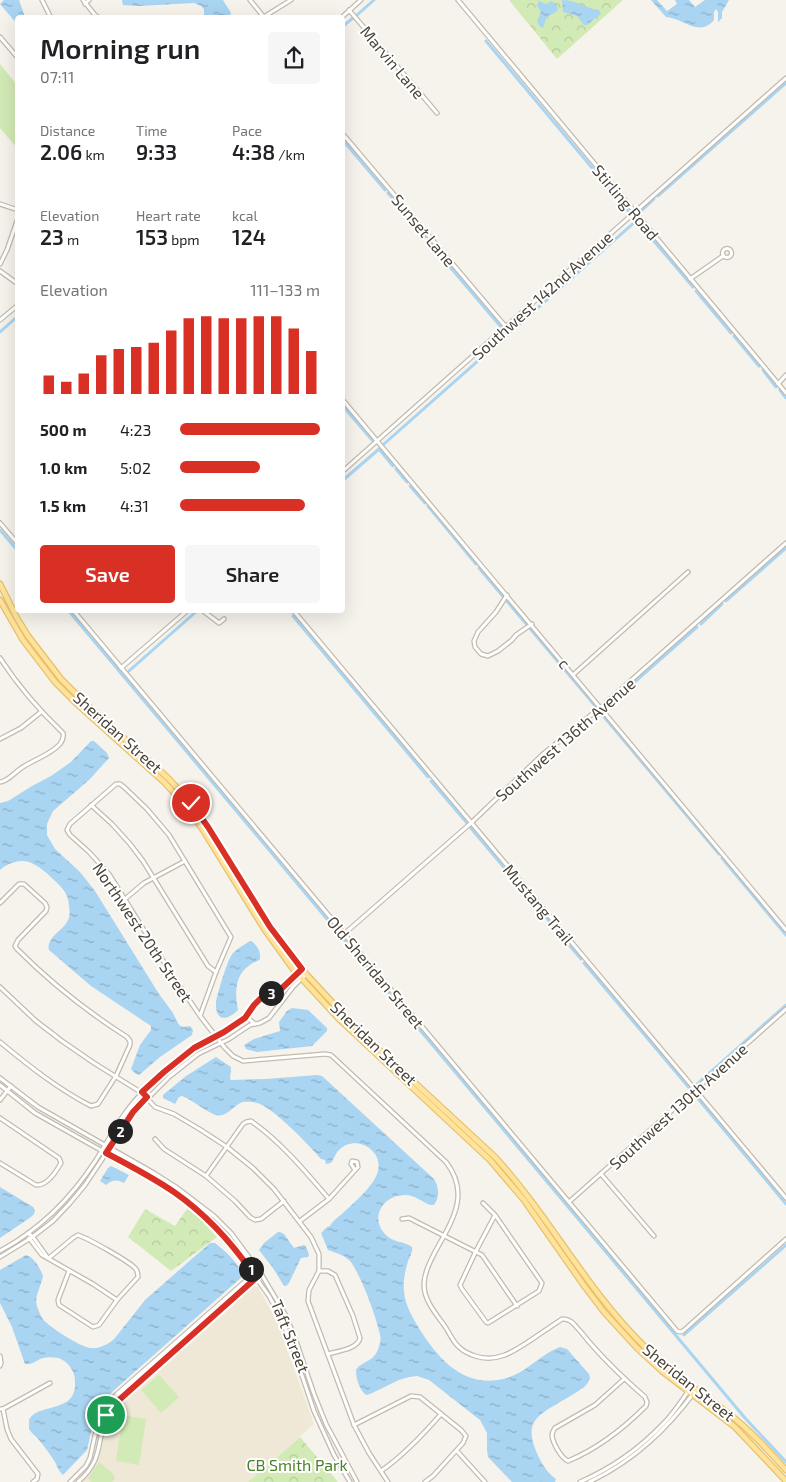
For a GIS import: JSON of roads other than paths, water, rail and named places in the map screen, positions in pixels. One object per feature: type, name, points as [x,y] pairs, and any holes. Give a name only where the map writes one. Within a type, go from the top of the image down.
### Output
[{"type":"main road","name":"Sheridan Street","points":[[0,584],[28,636],[61,679],[169,779],[191,803],[270,927],[302,969],[304,976],[346,1026],[490,1160],[524,1200],[584,1287],[604,1312],[638,1348],[663,1372],[740,1431],[786,1481]]},
{"type":"main road","name":"Sheridan Street","points":[[0,600],[23,640],[55,682],[164,782],[186,806],[265,930],[297,973],[304,976],[367,1038],[495,1157],[530,1198],[590,1284],[643,1346],[669,1369],[744,1427],[786,1470]]},
{"type":"street","points":[[42,0],[50,15]]},
{"type":"street","points":[[89,0],[84,2],[95,15]]},
{"type":"street","points":[[250,0],[261,15]]},
{"type":"street","points":[[265,15],[291,0]]},
{"type":"street","points":[[344,15],[361,0]]},
{"type":"street","name":"Stirling Road","points":[[456,0],[786,393]]},
{"type":"street","name":"Marvin Lane","points":[[349,10],[437,114]]},
{"type":"street","points":[[0,38],[15,55]]},
{"type":"street","name":"Southwest 142nd Avenue","points":[[345,469],[786,78]]},
{"type":"street","name":"Sunset Lane","points":[[345,137],[506,327]]},
{"type":"street","points":[[0,204],[15,209]]},
{"type":"street","points":[[0,264],[15,227]]},
{"type":"street","points":[[690,279],[723,256]]},
{"type":"street","points":[[0,271],[15,282]]},
{"type":"street","points":[[0,320],[15,308]]},
{"type":"street","points":[[778,384],[786,375]]},
{"type":"street","name":"c","points":[[345,402],[507,596],[529,626],[574,674],[786,930]]},
{"type":"street","points":[[0,523],[15,540]]},
{"type":"street","name":"Southwest 136th Avenue","points":[[344,934],[471,823],[542,755],[601,707],[786,543]]},
{"type":"street","points":[[574,674],[688,572]]},
{"type":"street","points":[[507,596],[478,632],[474,640],[475,648],[481,654],[488,656],[498,651],[529,626]]},
{"type":"street","name":"Old Sheridan Street","points":[[76,613],[676,1331],[682,1331],[786,1239]]},
{"type":"street","points":[[122,668],[185,613]]},
{"type":"street","points":[[206,613],[219,623],[224,619]]},
{"type":"street","name":"Mustang Trail","points":[[296,613],[786,1198]]},
{"type":"street","points":[[0,658],[41,712],[63,733],[64,737],[61,743],[46,755],[21,768],[4,782],[0,782]]},
{"type":"street","points":[[0,670],[6,667]]},
{"type":"street","points":[[0,739],[21,728],[41,712]]},
{"type":"street","points":[[200,1016],[231,936],[169,835],[147,809],[124,787],[116,784],[91,805],[130,844],[154,878],[208,966],[216,972]]},
{"type":"street","name":"Northwest 20th Street","points":[[91,805],[70,824],[67,830],[109,874],[167,967],[216,1036],[233,1056],[243,1061],[331,1055],[453,1170],[457,1179],[459,1193],[458,1206],[444,1235]]},
{"type":"street","points":[[125,899],[144,883],[185,861]]},
{"type":"street","points":[[0,902],[19,884],[24,884],[45,902],[46,911],[18,940],[17,949],[73,1001],[128,1037],[130,1045],[116,1076],[98,1104],[91,1106],[52,1083],[0,1042]]},
{"type":"street","points":[[0,1257],[31,1238],[53,1221],[70,1203],[85,1185],[133,1112],[147,1097],[168,1077],[198,1054],[250,1025],[263,1022],[269,1018],[280,995],[280,990],[302,969]]},
{"type":"street","points":[[0,1250],[28,1233],[71,1193],[102,1150],[115,1127],[142,1092],[164,1072],[194,1048],[245,1018],[260,999],[280,995],[304,976]]},
{"type":"street","points":[[0,987],[36,1021],[62,1041],[142,1092],[156,1107],[181,1118],[227,1147],[253,1168],[300,1221],[316,1245],[319,1254],[319,1271],[309,1290],[308,1302],[354,1425],[388,1482]]},
{"type":"street","name":"Southwest 130th Avenue","points":[[569,1202],[786,1009]]},
{"type":"street","points":[[245,1018],[255,1024]]},
{"type":"street","name":"Taft Street","points":[[0,1078],[38,1107],[154,1173],[190,1196],[232,1233],[260,1272],[285,1314],[326,1424],[357,1482]]},
{"type":"street","name":"Taft Street","points":[[0,1085],[35,1113],[151,1178],[186,1201],[211,1222],[226,1238],[246,1261],[280,1316],[314,1410],[334,1454],[350,1482]]},
{"type":"street","points":[[0,1100],[11,1086]]},
{"type":"street","points":[[0,1118],[59,1158],[60,1163],[46,1183],[41,1186],[36,1185],[0,1163]]},
{"type":"street","points":[[206,1176],[246,1122],[251,1121],[281,1146],[305,1170],[329,1199]]},
{"type":"street","points":[[154,1138],[164,1149],[206,1176],[250,1218],[262,1220],[284,1201]]},
{"type":"street","points":[[300,1221],[329,1199],[355,1170]]},
{"type":"street","points":[[151,1178],[154,1173]]},
{"type":"street","points":[[601,1174],[654,1236]]},
{"type":"street","points":[[186,1201],[190,1196]]},
{"type":"street","points":[[483,1203],[495,1214],[541,1280],[542,1286],[539,1291],[488,1323],[460,1285],[495,1214]]},
{"type":"street","points":[[402,1219],[410,1218],[482,1255],[517,1306]]},
{"type":"street","points":[[28,1233],[42,1255],[117,1300]]},
{"type":"street","points":[[226,1238],[232,1233]]},
{"type":"street","points":[[49,1258],[78,1235],[132,1266],[138,1274],[136,1280],[117,1300],[96,1327],[90,1326],[59,1305],[58,1300],[69,1270]]},
{"type":"street","points":[[444,1235],[429,1264],[424,1286],[428,1302],[457,1346],[467,1354],[483,1359],[502,1357],[512,1353],[562,1319],[567,1318],[594,1349],[645,1397],[646,1406],[614,1435],[574,1458],[568,1461],[564,1460],[552,1436],[555,1428],[595,1405],[624,1379]]},
{"type":"street","points":[[319,1271],[328,1271],[335,1275],[353,1316],[360,1338],[360,1341],[355,1346],[328,1354]]},
{"type":"street","points":[[78,1482],[91,1468],[95,1460],[103,1423],[111,1407],[260,1272]]},
{"type":"street","points":[[70,1482],[86,1466],[90,1458],[98,1422],[107,1404],[250,1277],[255,1276]]},
{"type":"street","points":[[295,1355],[301,1354]]},
{"type":"street","points":[[0,1356],[0,1365]]},
{"type":"street","points":[[152,1363],[159,1365]]},
{"type":"street","points":[[33,1482],[38,1476],[36,1470],[17,1448],[7,1429],[2,1409],[50,1383]]},
{"type":"street","points":[[589,1482],[624,1462],[646,1446],[666,1426],[694,1388]]},
{"type":"street","points":[[580,1482],[606,1468],[644,1442],[690,1393]]},
{"type":"street","points":[[354,1425],[411,1396],[420,1398],[441,1414],[466,1436],[456,1451],[426,1482]]},
{"type":"street","points":[[381,1472],[422,1437],[441,1414]]},
{"type":"street","points":[[456,1451],[485,1482]]},
{"type":"water","points":[[4,0],[19,0],[24,15],[15,15],[15,22],[0,4]]},
{"type":"water","points":[[122,0],[223,0],[231,13],[230,15],[204,15],[204,9],[194,3],[123,5]]},
{"type":"water","points":[[562,0],[572,1],[599,10],[601,14],[587,25],[584,25],[577,16],[563,12]]},
{"type":"water","points":[[651,0],[657,0],[667,11],[677,4],[675,0],[689,0],[695,7],[705,0],[729,0],[722,12],[722,18],[718,22],[718,12],[716,9],[714,20],[708,25],[697,27],[666,17]]},
{"type":"water","points":[[539,1],[546,4],[552,1],[558,7],[557,11],[546,18],[542,28],[537,21],[541,12],[537,5]]},
{"type":"water","points":[[91,741],[94,741],[107,753],[109,758],[89,780],[53,811],[47,824],[47,835],[55,849],[80,872],[95,891],[179,1025],[183,1027],[190,1026],[193,1030],[192,1035],[160,1057],[139,1075],[131,1069],[140,1045],[151,1030],[151,1026],[91,986],[49,950],[52,938],[69,918],[69,903],[65,892],[46,872],[29,862],[14,862],[0,870],[0,803],[8,801],[51,776],[71,762]]},
{"type":"water","points":[[250,941],[258,948],[260,959],[245,969],[238,979],[236,998],[238,1010],[226,1018],[222,1018],[217,1013],[216,1002],[227,965],[234,952]]},
{"type":"water","points":[[292,1008],[308,1010],[327,1028],[327,1031],[312,1046],[257,1052],[246,1049],[244,1045],[254,1039],[280,1031],[279,1022],[287,1011]]},
{"type":"water","points":[[216,1057],[231,1067],[231,1080],[322,1076],[434,1179],[438,1192],[434,1205],[409,1195],[391,1198],[381,1208],[378,1221],[388,1237],[412,1247],[404,1280],[405,1296],[412,1316],[436,1352],[456,1370],[467,1376],[479,1380],[492,1381],[507,1378],[521,1372],[560,1347],[567,1349],[589,1374],[590,1378],[585,1386],[545,1411],[535,1420],[533,1426],[532,1433],[536,1451],[546,1470],[556,1479],[555,1482],[512,1482],[488,1457],[487,1433],[480,1420],[429,1380],[417,1376],[409,1377],[370,1394],[366,1395],[361,1390],[356,1370],[375,1356],[380,1343],[380,1333],[367,1294],[353,1265],[344,1256],[328,1250],[321,1233],[372,1184],[379,1166],[377,1158],[368,1147],[353,1143],[339,1150],[331,1163],[326,1164],[325,1160],[321,1159],[285,1122],[269,1109],[257,1103],[243,1102],[223,1115],[216,1115],[182,1096],[179,1097],[175,1104],[163,1098],[163,1095],[186,1076]]},
{"type":"water","points":[[111,1166],[129,1175],[124,1183],[114,1181],[106,1185],[100,1181]]},
{"type":"water","points":[[0,1187],[35,1210],[31,1217],[0,1238]]},
{"type":"water","points":[[278,1232],[284,1234],[294,1248],[306,1246],[309,1255],[308,1257],[301,1258],[286,1286],[284,1286],[259,1250],[264,1243]]},
{"type":"water","points":[[210,1243],[215,1243],[235,1262],[243,1276],[112,1392],[100,1406],[94,1419],[87,1450],[63,1475],[45,1447],[29,1429],[29,1421],[32,1415],[69,1400],[74,1393],[74,1375],[68,1364],[58,1358],[45,1358],[25,1364],[12,1327],[0,1303],[0,1270],[26,1255],[32,1258],[43,1276],[36,1303],[44,1320],[55,1330],[75,1341],[87,1347],[98,1348],[115,1338],[145,1300]]},
{"type":"waterway","points":[[357,15],[374,0]]},
{"type":"waterway","points":[[345,25],[353,18]]},
{"type":"waterway","points":[[486,41],[629,212]]},
{"type":"waterway","points":[[658,196],[786,83]]},
{"type":"waterway","points":[[345,143],[385,190]]},
{"type":"waterway","points":[[388,193],[425,237]]},
{"type":"waterway","points":[[640,212],[654,199]]},
{"type":"waterway","points":[[636,220],[693,287]]},
{"type":"waterway","points":[[384,444],[636,221]]},
{"type":"waterway","points":[[428,241],[501,327]]},
{"type":"waterway","points":[[696,291],[731,333]]},
{"type":"waterway","points":[[0,332],[15,319]]},
{"type":"waterway","points":[[734,336],[759,366]]},
{"type":"waterway","points":[[763,370],[776,387]]},
{"type":"waterway","points":[[780,390],[786,398]]},
{"type":"waterway","points":[[345,408],[372,440]]},
{"type":"waterway","points":[[345,478],[379,449],[393,466]]},
{"type":"waterway","points":[[396,469],[407,482]]},
{"type":"waterway","points":[[410,486],[425,503]]},
{"type":"waterway","points":[[428,506],[476,564]]},
{"type":"waterway","points":[[0,530],[15,548]]},
{"type":"waterway","points":[[726,601],[786,548]]},
{"type":"waterway","points":[[479,568],[597,708]]},
{"type":"waterway","points":[[701,624],[722,604]]},
{"type":"waterway","points":[[71,613],[745,1418],[786,1462]]},
{"type":"waterway","points":[[129,671],[195,613]]},
{"type":"waterway","points":[[293,616],[428,777]]},
{"type":"waterway","points":[[605,708],[697,627]]},
{"type":"waterway","points":[[600,712],[719,854]]},
{"type":"waterway","points":[[431,781],[467,823]]},
{"type":"waterway","points":[[469,826],[567,942]]},
{"type":"waterway","points":[[722,858],[786,935]]},
{"type":"waterway","points":[[570,946],[581,959]]},
{"type":"waterway","points":[[584,963],[691,1090]]},
{"type":"waterway","points":[[696,1085],[786,1005]]},
{"type":"waterway","points":[[695,1095],[786,1204]]},
{"type":"waterway","points":[[684,1335],[786,1245]]},
{"type":"park label","name":"CB Smith Park","points":[[297,1464]]}]
